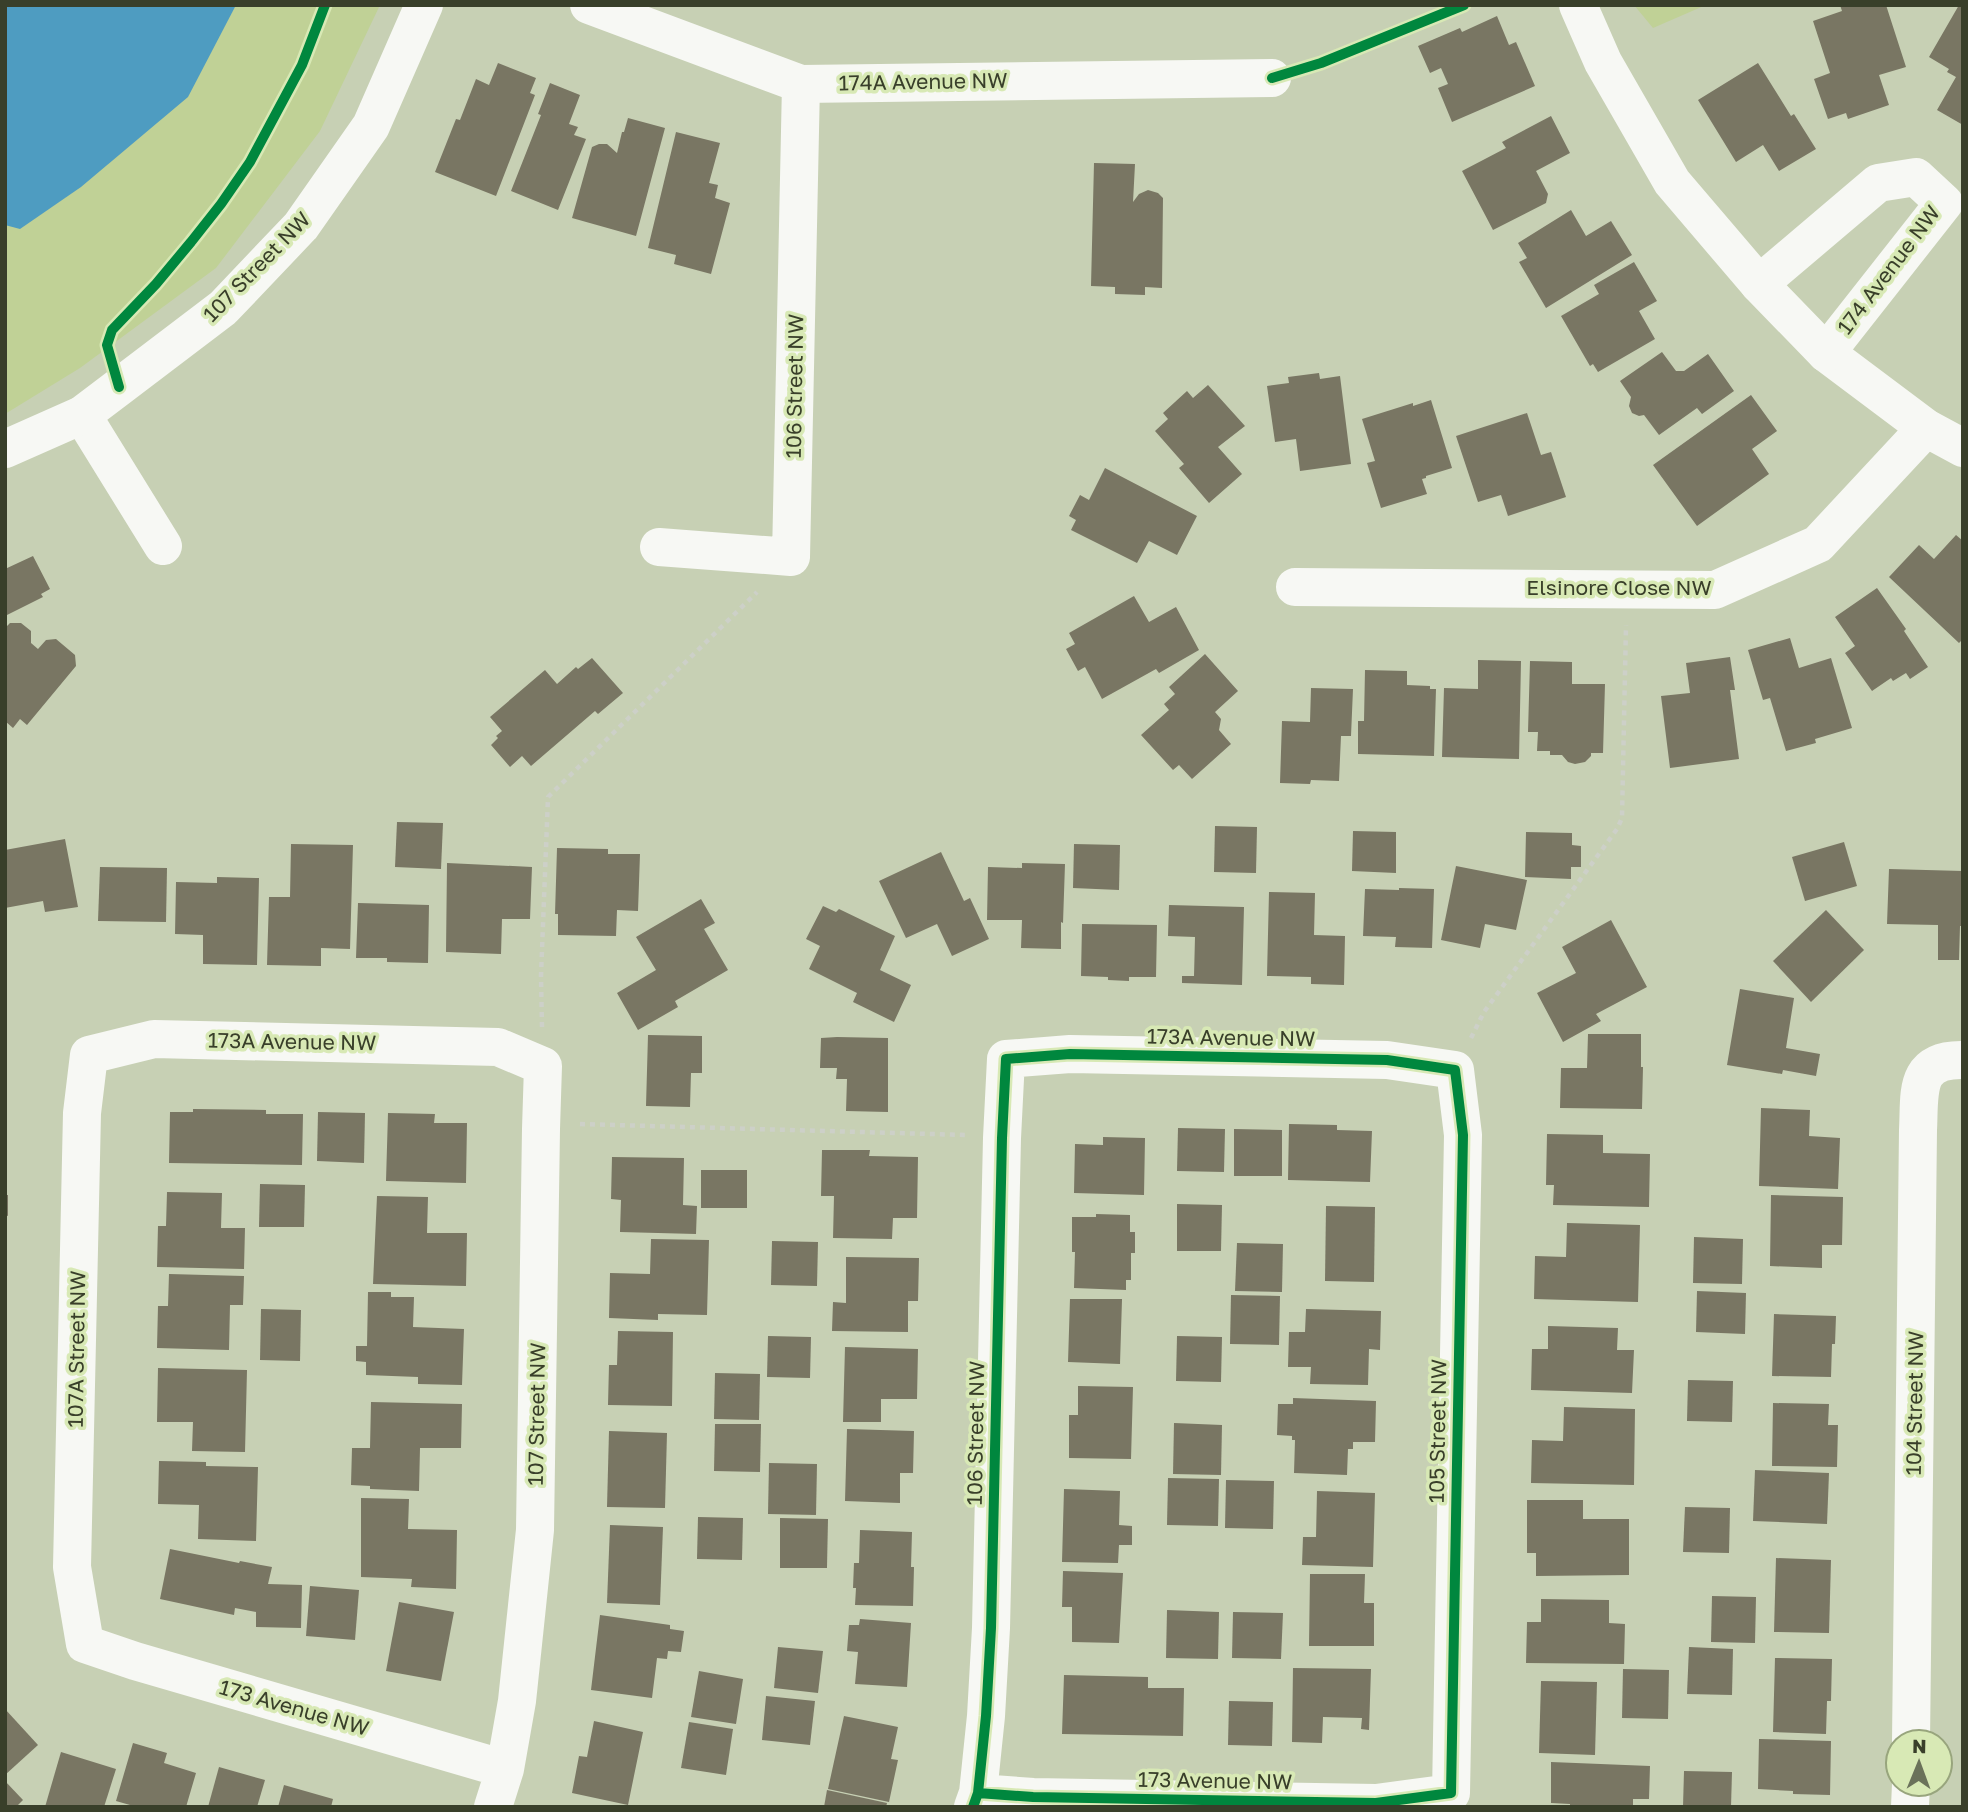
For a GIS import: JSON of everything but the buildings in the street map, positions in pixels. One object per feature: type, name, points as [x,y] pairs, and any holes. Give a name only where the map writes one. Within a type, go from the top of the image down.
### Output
[{"type":"street","name":"107 Street NW","points":[[82,415],[223,308],[300,226],[371,126],[424,5]]},
{"type":"street","name":"174A Avenue NW","points":[[589,5],[801,84],[1272,78]]},
{"type":"street","name":"174 Avenue NW","points":[[1578,5],[1603,62],[1672,182],[1759,284],[1826,353],[1926,428],[1963,448]]},
{"type":"street","name":"106 Street NW","points":[[791,556],[801,84]]},
{"type":"street","name":"174 Avenue NW","points":[[1759,284],[1878,183],[1916,177],[1944,204],[1826,353]]},
{"type":"street","points":[[5,449],[82,415],[163,546]]},
{"type":"street","name":"Elsinore Close NW","points":[[1295,587],[1716,590],[1818,544],[1926,428]]},
{"type":"street","points":[[659,547],[791,556]]},
{"type":"street","name":"173A Avenue NW","points":[[89,1055],[154,1040],[498,1047],[543,1066]]},
{"type":"street","name":"173A Avenue NW","points":[[1006,1059],[1070,1054],[1387,1060],[1455,1070]]},
{"type":"street","name":"107A Street NW","points":[[85,1644],[72,1567],[82,1113],[89,1055]]},
{"type":"street","name":"106 Street NW","points":[[976,1800],[986,1716],[991,1628],[1006,1059]]},
{"type":"street","name":"104 Street NW","points":[[1911,1728],[1918,1130],[1922,1079],[1946,1064]]},
{"type":"street","name":"107 Street NW","points":[[493,1807],[505,1769],[517,1701],[535,1530],[543,1066]]},
{"type":"street","name":"105 Street NW","points":[[1451,1793],[1463,1135],[1455,1070]]},
{"type":"street","name":"173 Avenue NW","points":[[85,1644],[505,1769]]},
{"type":"street","name":"173 Avenue NW","points":[[976,1800],[1033,1797],[1376,1803],[1451,1793]]},
{"type":"path","points":[[543,1066],[541,976],[548,797],[791,556]]},
{"type":"path","points":[[1455,1070],[1484,1012],[1617,829],[1622,818],[1626,589]]},
{"type":"path","points":[[541,1129],[595,1124],[951,1133],[1002,1138]]},
{"type":"green space","points":[[5,5],[380,5],[320,131],[216,268],[80,368],[5,414]]},
{"type":"green space","points":[[1634,5],[1706,5],[1653,28]]},
{"type":"water","points":[[5,5],[236,5],[188,97],[81,187],[20,229],[5,225]]},
{"type":"cycle path","points":[[119,387],[107,345],[112,330],[191,242],[250,162],[302,65],[325,5]]},
{"type":"cycle path","points":[[1272,78],[1321,63],[1464,5]]},
{"type":"cycle path","points":[[973,1807],[978,1793],[986,1716],[991,1628],[1006,1059],[1070,1054],[1387,1060],[1455,1070],[1463,1135],[1451,1793],[1376,1803],[1033,1797],[978,1793]]}]
